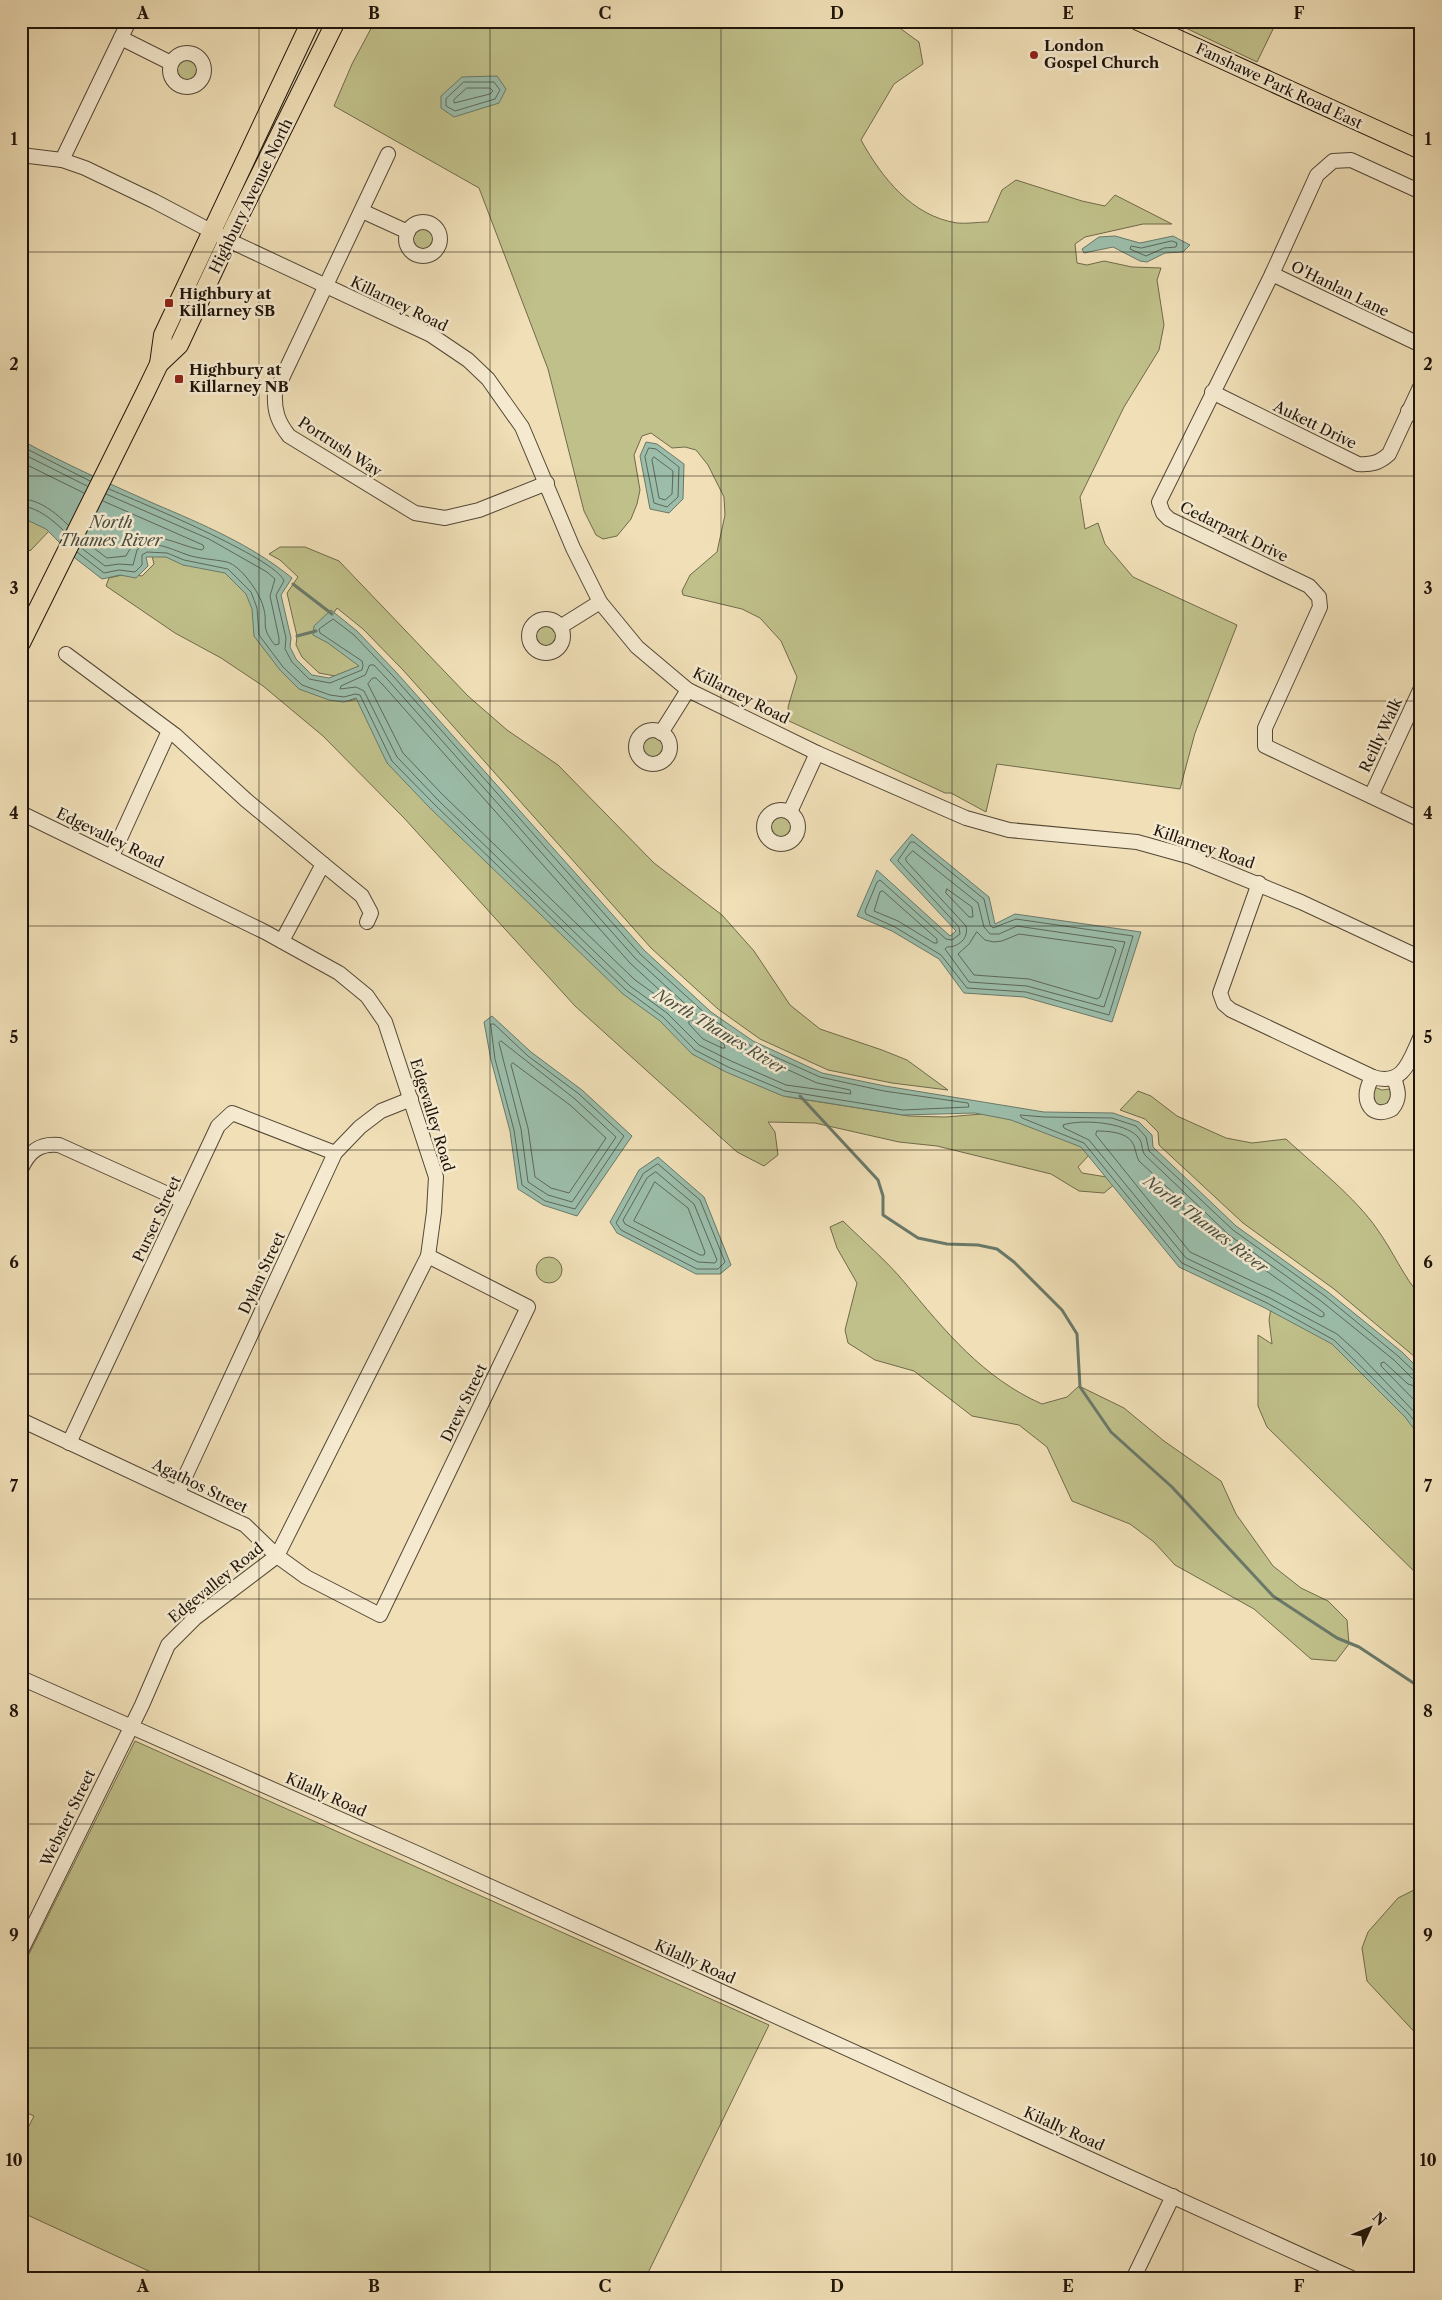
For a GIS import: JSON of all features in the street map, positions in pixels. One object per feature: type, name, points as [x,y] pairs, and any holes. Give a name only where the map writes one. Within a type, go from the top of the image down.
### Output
[{"type":"main road","name":"Highbury Avenue North","points":[[21,643],[62,564],[159,364],[163,335],[311,21]]},
{"type":"main road","name":"Highbury Avenue North","points":[[159,364],[179,345],[228,240],[336,21]]},
{"type":"main road","name":"Fanshawe Park Road East","points":[[1138,21],[1421,150]]},
{"type":"street","points":[[62,160],[129,21]]},
{"type":"street","points":[[121,38],[171,63]]},
{"type":"street","name":"Portrush Way","points":[[388,154],[275,393],[274,406],[276,416],[289,436],[415,513],[445,518],[471,512],[547,484]]},
{"type":"street","name":"Killarney Road","points":[[21,155],[62,160],[154,201],[228,240],[431,335],[468,360],[488,379],[522,427],[573,548],[600,602],[637,647],[688,690],[817,753],[966,818],[1009,830],[1137,842],[1191,857],[1259,883],[1421,958]]},
{"type":"street","name":"Cedarpark Drive","points":[[1421,192],[1351,160],[1333,161],[1317,175],[1272,274],[1159,502],[1163,513],[1169,519],[1309,586],[1320,597],[1320,607],[1265,728],[1265,746],[1421,820]]},
{"type":"street","points":[[362,210],[408,232]]},
{"type":"street","name":"O'Hanlan Lane","points":[[1272,274],[1421,346]]},
{"type":"street","name":"Aukett Drive","points":[[1212,392],[1358,464],[1369,465],[1380,462],[1389,454],[1414,414],[1421,385]]},
{"type":"street","points":[[560,627],[600,602]]},
{"type":"street","points":[[66,654],[169,731],[362,896],[371,913],[367,922]]},
{"type":"street","name":"Reilly Walk","points":[[1371,796],[1421,688]]},
{"type":"street","points":[[661,733],[688,690]]},
{"type":"street","points":[[112,856],[169,731]]},
{"type":"street","points":[[790,812],[817,753]]},
{"type":"street","name":"Edgevalley Road","points":[[21,813],[282,941],[339,973],[367,996],[385,1022],[436,1176],[434,1212],[428,1256],[277,1556],[195,1618],[168,1645],[131,1726]]},
{"type":"street","points":[[282,941],[323,864]]},
{"type":"street","points":[[1259,883],[1220,993],[1224,1004],[1232,1010],[1373,1077],[1385,1080],[1394,1078],[1404,1071],[1421,1036]]},
{"type":"street","points":[[1373,1077],[1366,1089],[1366,1101],[1374,1109],[1384,1112],[1392,1109],[1398,1101],[1398,1092],[1394,1078]]},
{"type":"street","name":"Dylan Street","points":[[178,1492],[336,1154],[360,1127],[381,1111],[411,1099]]},
{"type":"street","name":"Purser Street","points":[[69,1443],[218,1126],[232,1114],[336,1154]]},
{"type":"street","points":[[21,1169],[38,1148],[47,1144],[59,1145],[183,1201]]},
{"type":"street","name":"Drew Street","points":[[380,1615],[528,1307],[428,1256]]},
{"type":"street","name":"Agathos Street","points":[[21,1420],[245,1525],[277,1556],[306,1577],[380,1615]]},
{"type":"street","name":"Kilally Road","points":[[21,1678],[412,1851],[1354,2279]]},
{"type":"street","name":"Webster Street","points":[[21,1950],[131,1726]]},
{"type":"street","points":[[1133,2279],[1173,2196]]},
{"type":"green space","points":[[375,21],[890,21],[919,42],[923,64],[894,84],[861,140],[889,181],[912,204],[941,219],[957,223],[988,222],[1002,190],[1016,180],[1082,201],[1105,206],[1115,195],[1172,224],[1143,224],[1085,237],[1075,244],[1077,263],[1087,265],[1104,261],[1132,267],[1161,268],[1157,280],[1164,325],[1159,350],[1124,407],[1080,497],[1085,529],[1098,523],[1105,544],[1133,577],[1237,625],[1195,733],[1180,789],[997,764],[986,812],[951,793],[945,793],[789,721],[788,707],[797,677],[781,641],[760,618],[742,609],[683,595],[682,591],[690,575],[717,552],[725,515],[724,497],[708,465],[696,450],[685,447],[672,448],[651,433],[642,436],[634,455],[640,490],[631,519],[617,536],[603,539],[596,535],[584,511],[548,369],[479,188],[334,106],[352,64]]},
{"type":"green space","points":[[1171,21],[1277,21],[1257,62]]},
{"type":"green space","points":[[187,59],[195,62],[198,70],[195,78],[187,81],[179,78],[176,70],[179,62]]},
{"type":"green space","points":[[423,228],[431,231],[434,239],[431,247],[423,250],[415,247],[412,239],[415,231]]},
{"type":"green space","points":[[21,514],[51,529],[30,551],[21,541]]},
{"type":"green space","points":[[280,547],[305,547],[339,561],[468,696],[507,730],[558,765],[654,863],[722,915],[754,951],[790,1005],[820,1029],[907,1060],[948,1090],[892,1083],[828,1070],[760,1039],[718,1009],[651,948],[403,670],[363,629],[337,608],[333,614],[365,664],[335,676],[319,673],[302,657],[296,645],[297,636],[287,593],[298,577],[280,560],[269,554]]},
{"type":"green space","points":[[152,556],[172,557],[231,573],[251,593],[259,635],[335,699],[350,701],[361,697],[731,1073],[789,1097],[909,1116],[945,1117],[982,1114],[1017,1120],[1085,1146],[1089,1155],[1078,1167],[1082,1173],[1113,1178],[1116,1183],[1104,1193],[1079,1191],[1051,1174],[937,1146],[899,1142],[815,1123],[768,1122],[775,1132],[778,1155],[764,1166],[737,1152],[575,1006],[404,818],[323,736],[263,686],[221,658],[175,633],[106,586],[109,578],[126,574],[142,576],[154,564]]},
{"type":"green space","points":[[546,625],[554,628],[557,636],[554,644],[546,647],[538,644],[535,636],[538,628]]},
{"type":"green space","points":[[652,736],[660,739],[663,747],[660,755],[652,758],[644,755],[641,747],[644,739]]},
{"type":"green space","points":[[782,816],[790,819],[793,827],[790,835],[782,838],[774,835],[771,827],[774,819]]},
{"type":"green space","points":[[1374,1087],[1382,1090],[1390,1089],[1392,1094],[1390,1102],[1384,1106],[1376,1105],[1371,1093]]},
{"type":"green space","points":[[1138,1091],[1151,1096],[1177,1116],[1226,1138],[1252,1143],[1286,1139],[1334,1182],[1368,1217],[1421,1297],[1421,1362],[1334,1289],[1243,1223],[1159,1145],[1158,1132],[1145,1119],[1120,1110]]},
{"type":"green space","points":[[843,1221],[891,1267],[950,1336],[1001,1381],[1042,1404],[1067,1397],[1079,1386],[1124,1408],[1164,1441],[1221,1481],[1236,1514],[1273,1566],[1301,1588],[1328,1601],[1347,1620],[1349,1644],[1336,1661],[1311,1659],[1254,1609],[1175,1565],[1154,1542],[1130,1524],[1072,1501],[1047,1447],[1019,1425],[972,1416],[914,1371],[875,1360],[848,1343],[845,1330],[857,1283],[837,1248],[830,1227]]},
{"type":"green space","points":[[549,1257],[558,1261],[562,1270],[558,1279],[549,1283],[540,1279],[536,1270],[540,1261]]},
{"type":"green space","points":[[1271,1308],[1337,1343],[1421,1430],[1421,1578],[1267,1427],[1258,1406],[1258,1335],[1272,1344],[1269,1320]]},
{"type":"green space","points":[[135,1741],[769,2025],[645,2279],[166,2279],[21,2212],[21,2142],[34,2116],[21,2110],[21,1970]]},
{"type":"green space","points":[[1414,1890],[1421,1891],[1421,2039],[1367,1981],[1362,1948],[1368,1932],[1398,1898]]},
{"type":"water","points":[[497,76],[506,89],[499,103],[454,117],[441,108],[441,96],[462,77]]},
{"type":"water","points":[[1115,236],[1140,243],[1173,236],[1190,245],[1183,252],[1165,253],[1147,262],[1140,261],[1113,247],[1084,253],[1082,249],[1099,237]]},
{"type":"water","name":"North Thames River","points":[[21,440],[226,536],[260,555],[292,578],[281,595],[291,638],[290,647],[296,659],[312,675],[329,678],[359,666],[328,643],[313,635],[314,626],[331,610],[357,631],[396,672],[644,950],[711,1012],[753,1041],[822,1073],[885,1086],[1044,1112],[1113,1113],[1139,1122],[1152,1135],[1153,1147],[1236,1226],[1328,1292],[1402,1352],[1421,1371],[1421,1438],[1405,1417],[1332,1344],[1265,1308],[1179,1267],[1081,1147],[1011,1120],[975,1113],[903,1115],[783,1096],[726,1072],[692,1054],[660,1021],[623,994],[430,808],[387,763],[356,698],[344,702],[329,700],[299,689],[280,670],[254,636],[252,609],[246,594],[225,573],[183,565],[166,557],[146,557],[148,566],[136,578],[120,575],[102,579],[75,558],[46,529],[21,517]]},
{"type":"water","points":[[646,442],[657,444],[684,464],[683,499],[669,513],[650,509],[640,456]]},
{"type":"water","points":[[912,834],[989,897],[995,924],[1015,914],[1141,932],[1112,1022],[1024,997],[964,993],[939,959],[892,931],[857,916],[877,870],[950,936],[956,931],[890,860]]},
{"type":"water","points":[[492,1016],[531,1052],[582,1090],[632,1136],[577,1216],[543,1205],[518,1189],[510,1131],[491,1060],[484,1022]]},
{"type":"water","points":[[658,1157],[704,1197],[731,1265],[720,1274],[696,1274],[617,1233],[610,1222],[639,1170]]},
{"type":"waterway","name":"North Thames River","points":[[293,584],[332,614]]},
{"type":"waterway","points":[[297,636],[316,631]]},
{"type":"waterway","points":[[800,1096],[878,1180],[883,1196],[883,1215],[918,1238],[947,1244],[978,1245],[997,1249],[1014,1262],[1062,1310],[1077,1334],[1080,1387],[1111,1432],[1172,1487],[1273,1596],[1337,1638],[1359,1647],[1421,1688]]},
{"type":"place","name":"London Gospel Church","points":[[1034,55]]},
{"type":"place","name":"Highbury at Killarney SB","points":[[169,303]]},
{"type":"place","name":"Highbury at Killarney NB","points":[[179,379]]}]
